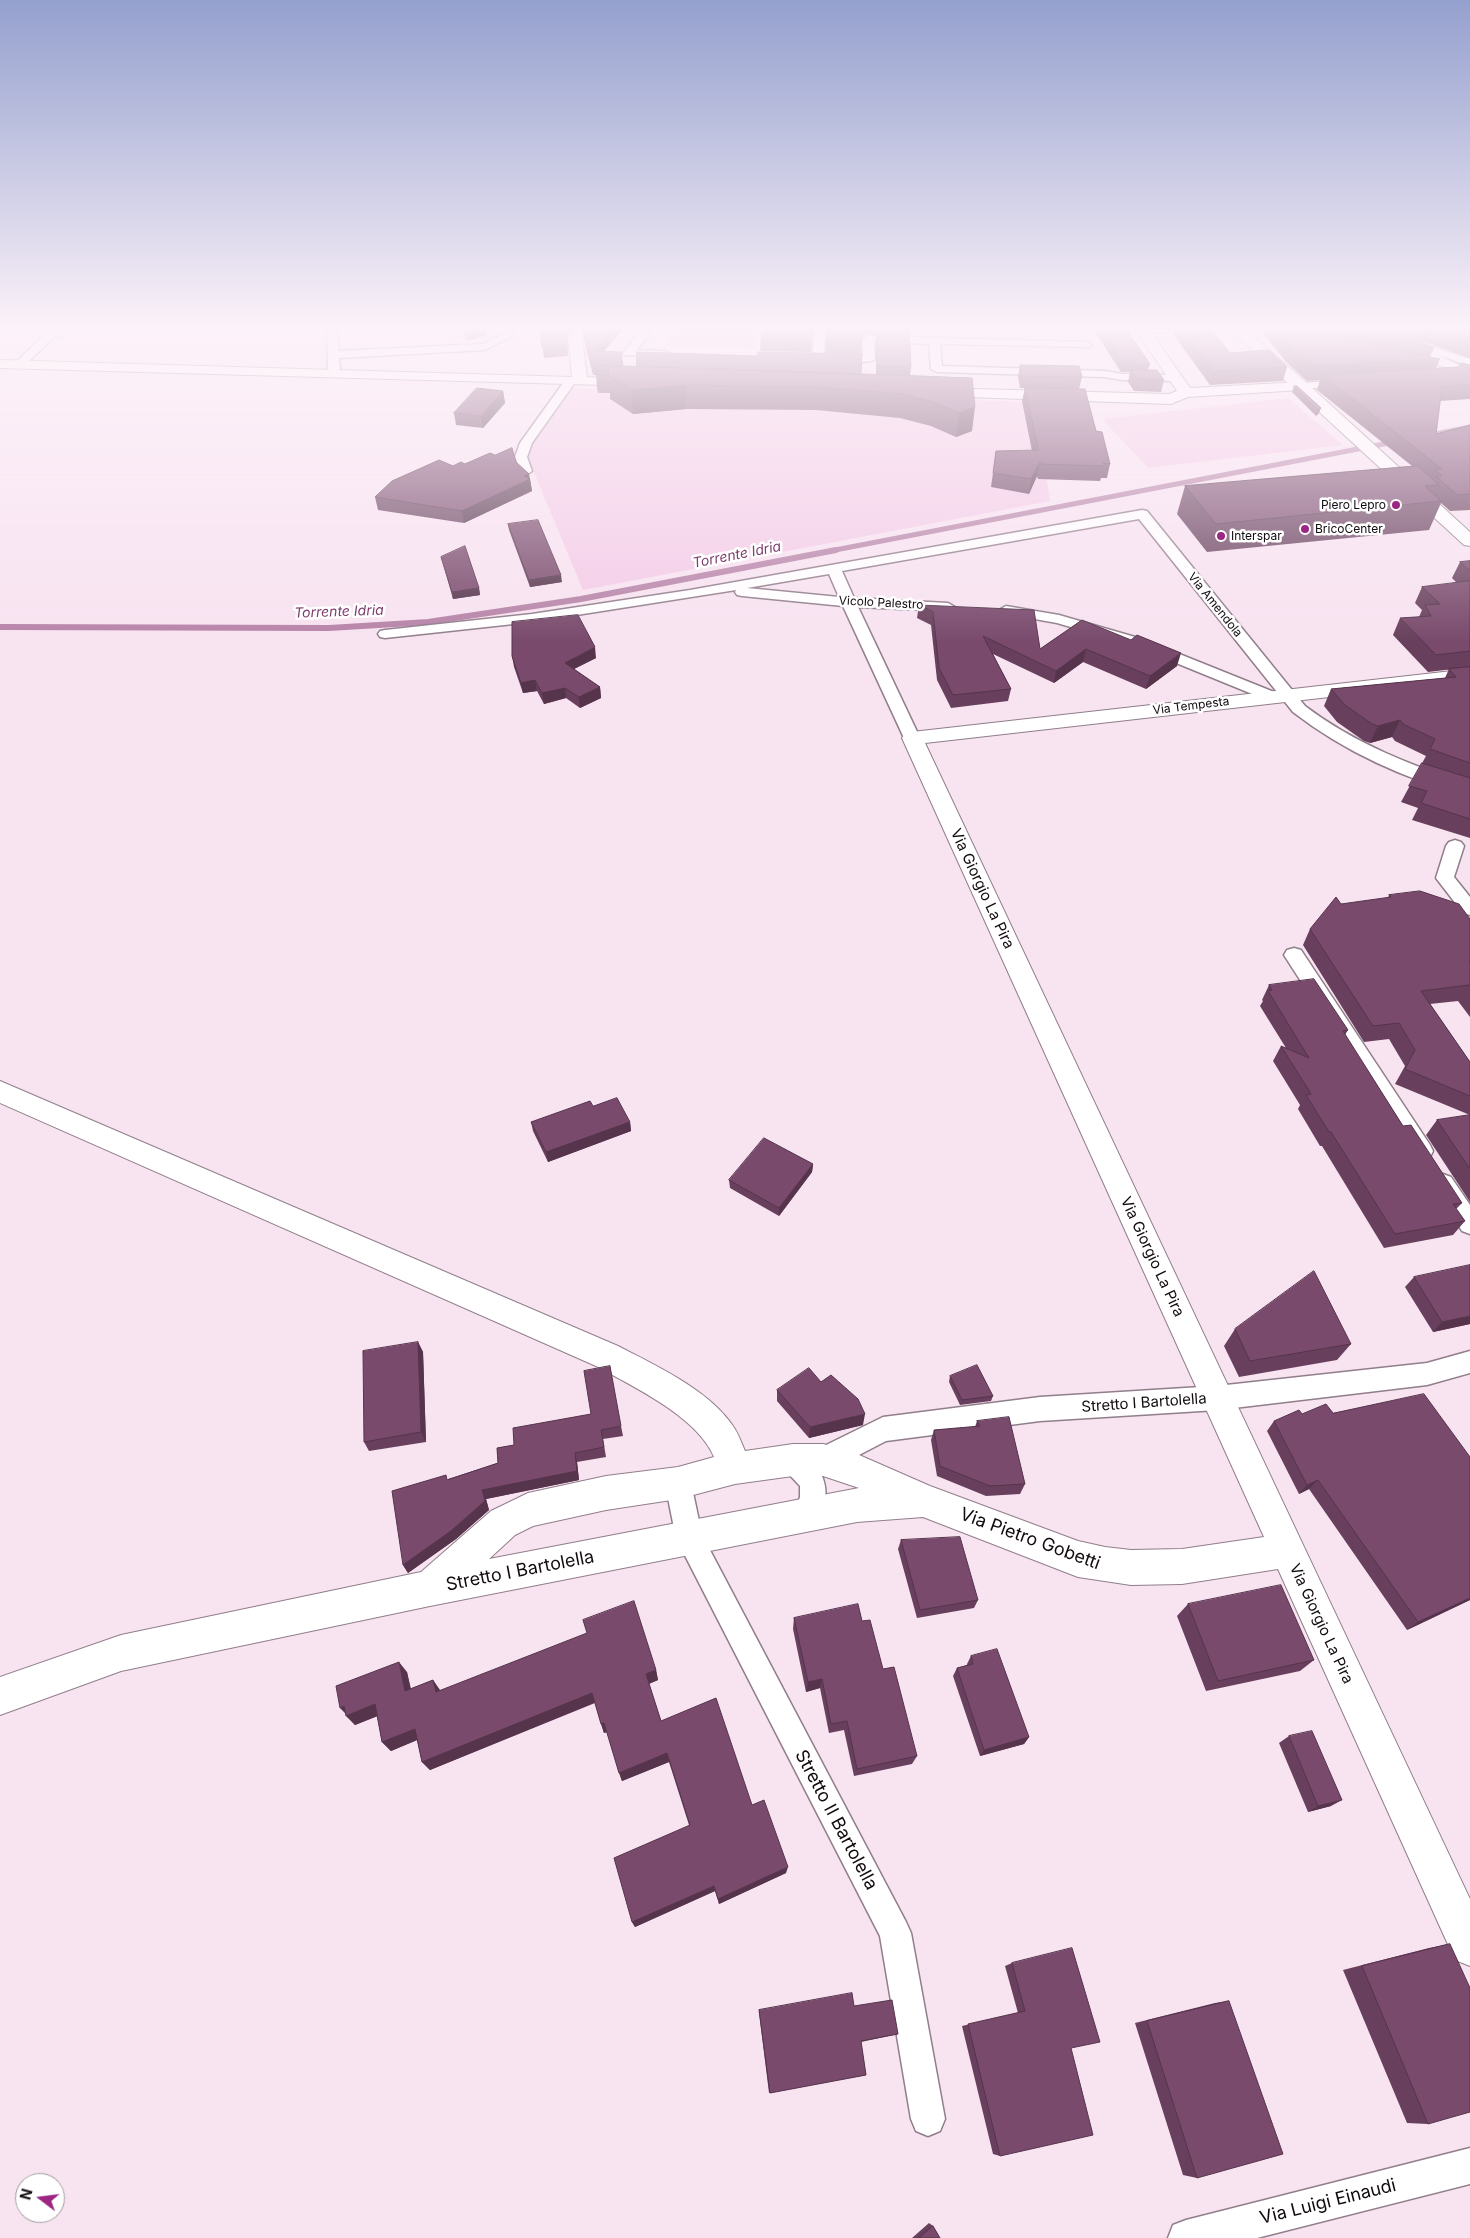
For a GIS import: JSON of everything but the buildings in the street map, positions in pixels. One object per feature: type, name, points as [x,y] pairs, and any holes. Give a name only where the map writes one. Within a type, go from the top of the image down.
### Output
[{"type":"street","points":[[526,471],[521,457],[526,443],[534,433]]},
{"type":"street","points":[[1351,433],[1470,542]]},
{"type":"street","name":"Via Amendola","points":[[833,568],[1142,514],[1281,696],[1315,722],[1360,750],[1470,791]]},
{"type":"street","points":[[386,634],[532,618],[833,568]]},
{"type":"street","name":"Via Giorgio La Pira","points":[[833,568],[1470,1945]]},
{"type":"street","name":"Vicolo Palestro","points":[[715,589],[849,602],[964,608]]},
{"type":"street","points":[[992,609],[1059,619],[1137,642],[1281,696]]},
{"type":"street","name":"Via Tempesta","points":[[912,738],[1470,675]]},
{"type":"street","points":[[1455,846],[1445,878],[1470,909]]},
{"type":"street","points":[[1294,955],[1470,1224]]},
{"type":"street","points":[[0,1091],[607,1356],[675,1396],[709,1422],[721,1437],[736,1468]]},
{"type":"street","name":"Stretto I Bartolella","points":[[808,1460],[883,1429],[1040,1409],[1217,1398],[1427,1374],[1470,1362]]},
{"type":"street","points":[[807,1514],[814,1497],[808,1460]]},
{"type":"street","name":"Stretto I Bartolella","points":[[430,1588],[503,1524],[528,1510],[606,1493],[678,1483],[736,1468],[808,1460],[850,1467],[923,1500]]},
{"type":"street","name":"Stretto II Bartolella","points":[[678,1483],[689,1538],[895,1933],[928,2119]]},
{"type":"street","name":"Stretto I Bartolella","points":[[430,1588],[857,1505],[923,1500]]},
{"type":"street","name":"Via Pietro Gobetti","points":[[923,1500],[1078,1559],[1101,1565],[1130,1569],[1159,1570],[1287,1550]]},
{"type":"street","points":[[0,1696],[122,1653],[430,1588]]},
{"type":"street","name":"Via Luigi Einaudi","points":[[1186,2238],[1470,2166]]},
{"type":"shaded area","points":[[539,433],[1040,433],[1050,501],[583,590],[528,458],[532,444]]},
{"type":"shaded area","points":[[1116,433],[1329,433],[1343,445],[1148,468]]},
{"type":"waterway","name":"Torrente Idria","points":[[1424,436],[1437,433]]},
{"type":"waterway","name":"Torrente Idria","points":[[830,551],[1394,442]]},
{"type":"waterway","name":"Torrente Idria","points":[[0,627],[329,628],[428,622],[581,599],[836,550]]},
{"type":"place","name":"Piero Lepro","points":[[1396,505]]},
{"type":"place","name":"BricoCenter","points":[[1305,529]]},
{"type":"place","name":"Interspar","points":[[1221,536]]}]
